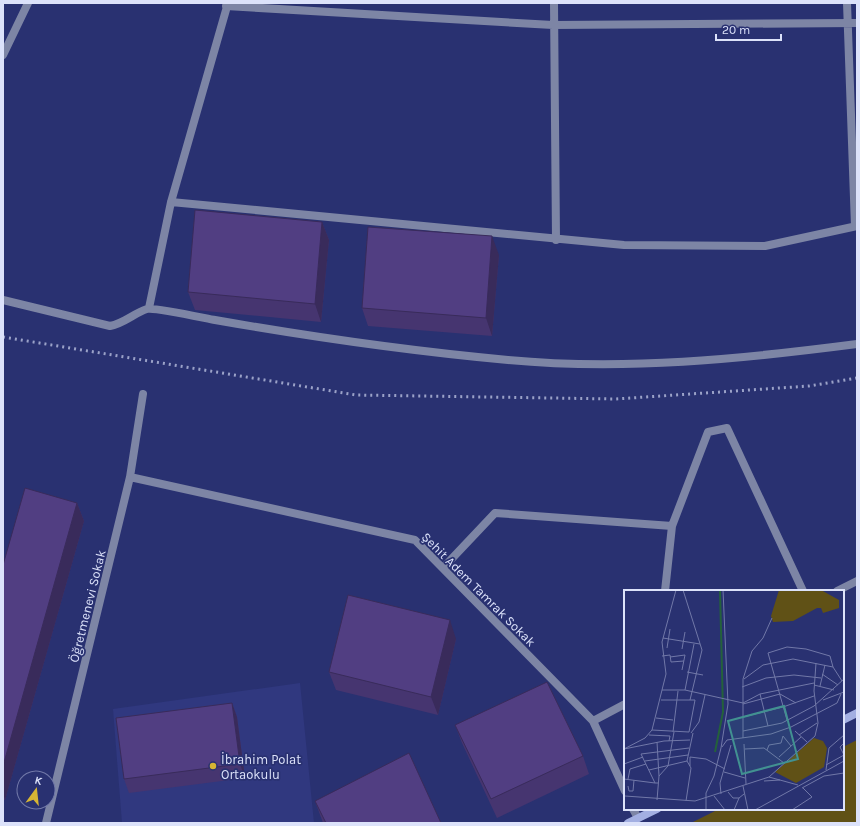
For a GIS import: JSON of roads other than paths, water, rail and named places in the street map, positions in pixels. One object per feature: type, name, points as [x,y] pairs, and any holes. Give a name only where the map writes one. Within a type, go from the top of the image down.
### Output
[{"type":"street","points":[[3,55],[28,3]]},
{"type":"street","points":[[554,3],[556,240]]},
{"type":"street","points":[[171,202],[556,240],[624,245],[765,246],[856,226],[847,3]]},
{"type":"street","points":[[149,308],[171,202],[227,5],[553,25],[857,23]]},
{"type":"street","points":[[3,300],[110,326],[121,324],[149,308],[271,330],[350,342],[501,360],[559,364],[665,364],[708,361],[857,344]]},
{"type":"street","name":"Öğretmenevi Sokak","points":[[46,823],[130,477],[143,394]]},
{"type":"street","points":[[665,590],[672,526],[708,432],[726,428],[803,590]]},
{"type":"street","name":"Şehit Adem Tamrak Sokak","points":[[130,477],[415,540],[593,721],[624,789]]},
{"type":"street","points":[[443,568],[495,512],[672,526]]},
{"type":"street","points":[[839,590],[857,581]]},
{"type":"street","points":[[593,721],[624,705]]},
{"type":"street","points":[[844,720],[857,713]]},
{"type":"street","points":[[634,810],[638,818]]},
{"type":"street","points":[[628,823],[655,810]]},
{"type":"railway","points":[[3,337],[356,395],[616,399],[809,386],[857,378]]},
{"type":"place","name":"İbrahim Polat Ortaokulu","points":[[213,766]]}]
